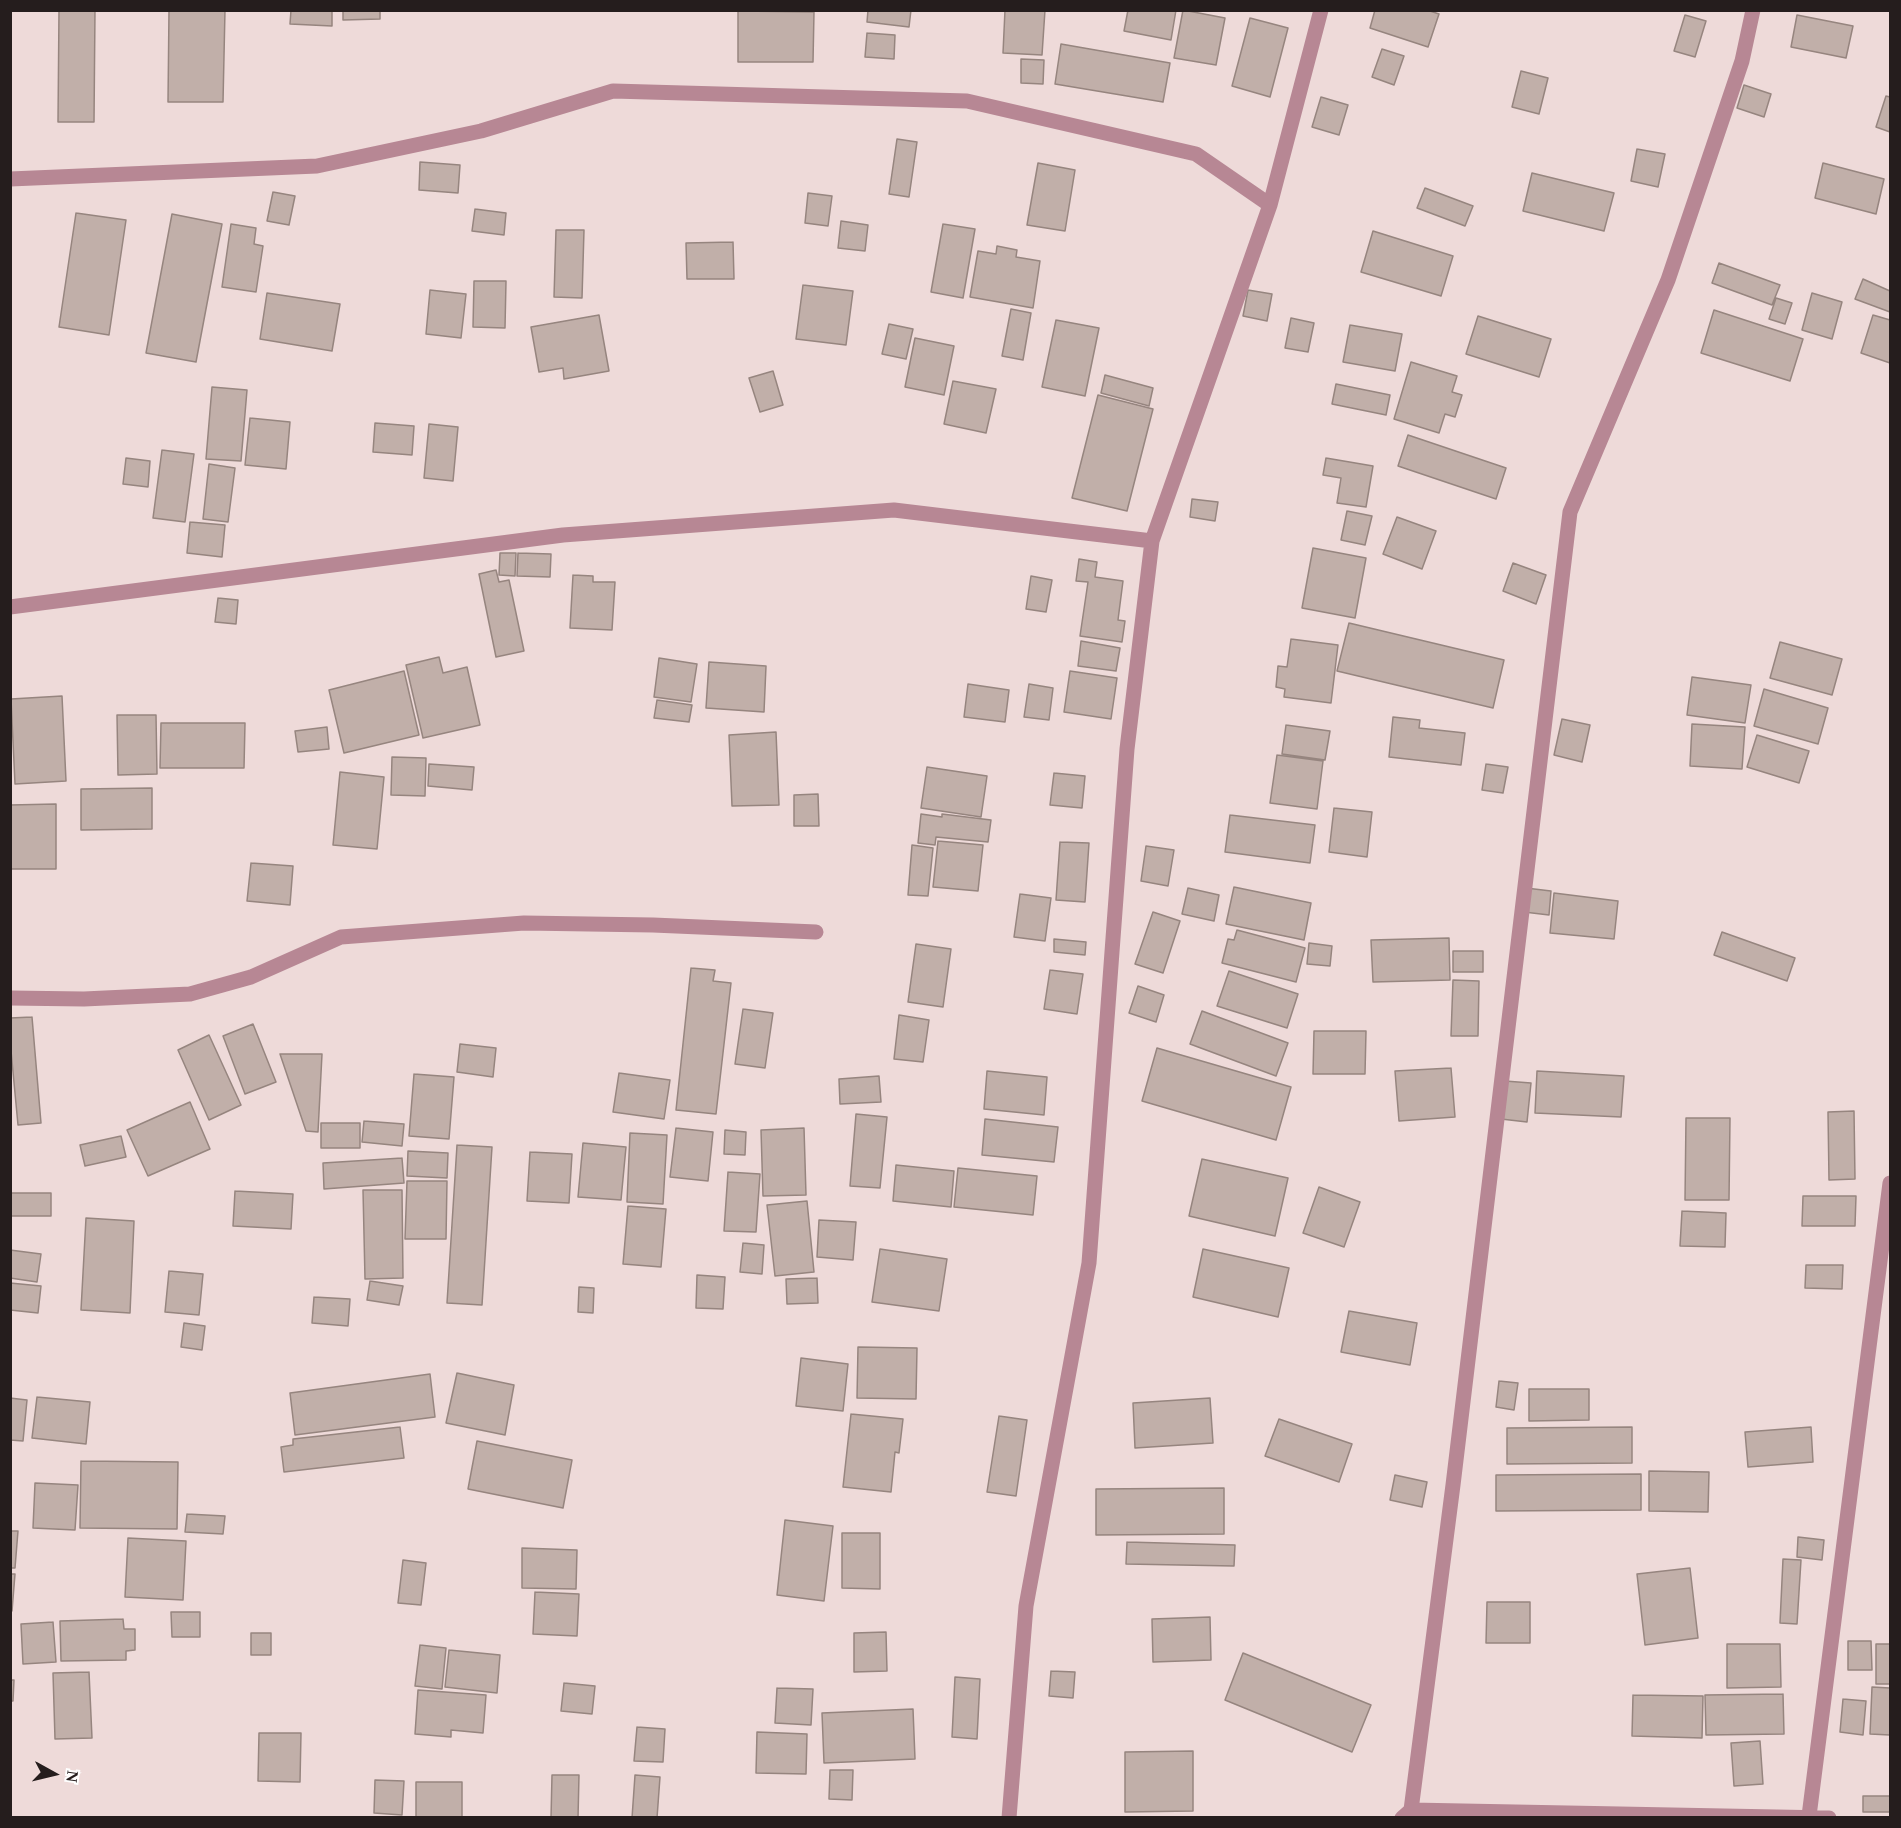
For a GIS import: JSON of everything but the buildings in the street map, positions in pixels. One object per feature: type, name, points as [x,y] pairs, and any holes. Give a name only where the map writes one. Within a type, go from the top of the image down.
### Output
[{"type":"street","points":[[1009,1818],[1026,1606],[1089,1263],[1127,748],[1152,541],[1270,205],[1321,10]]},
{"type":"street","points":[[1753,10],[1742,61],[1668,280],[1570,512],[1454,1473],[1406,1814],[1809,1816],[1829,1818]]},
{"type":"street","points":[[10,179],[317,166],[481,130],[613,91],[967,101],[1196,154],[1270,205]]},
{"type":"street","points":[[10,607],[563,535],[894,510],[1152,541]]},
{"type":"street","points":[[10,998],[84,999],[190,994],[251,977],[341,937],[524,923],[653,925],[816,932]]},
{"type":"street","points":[[1809,1816],[1890,1183]]}]
